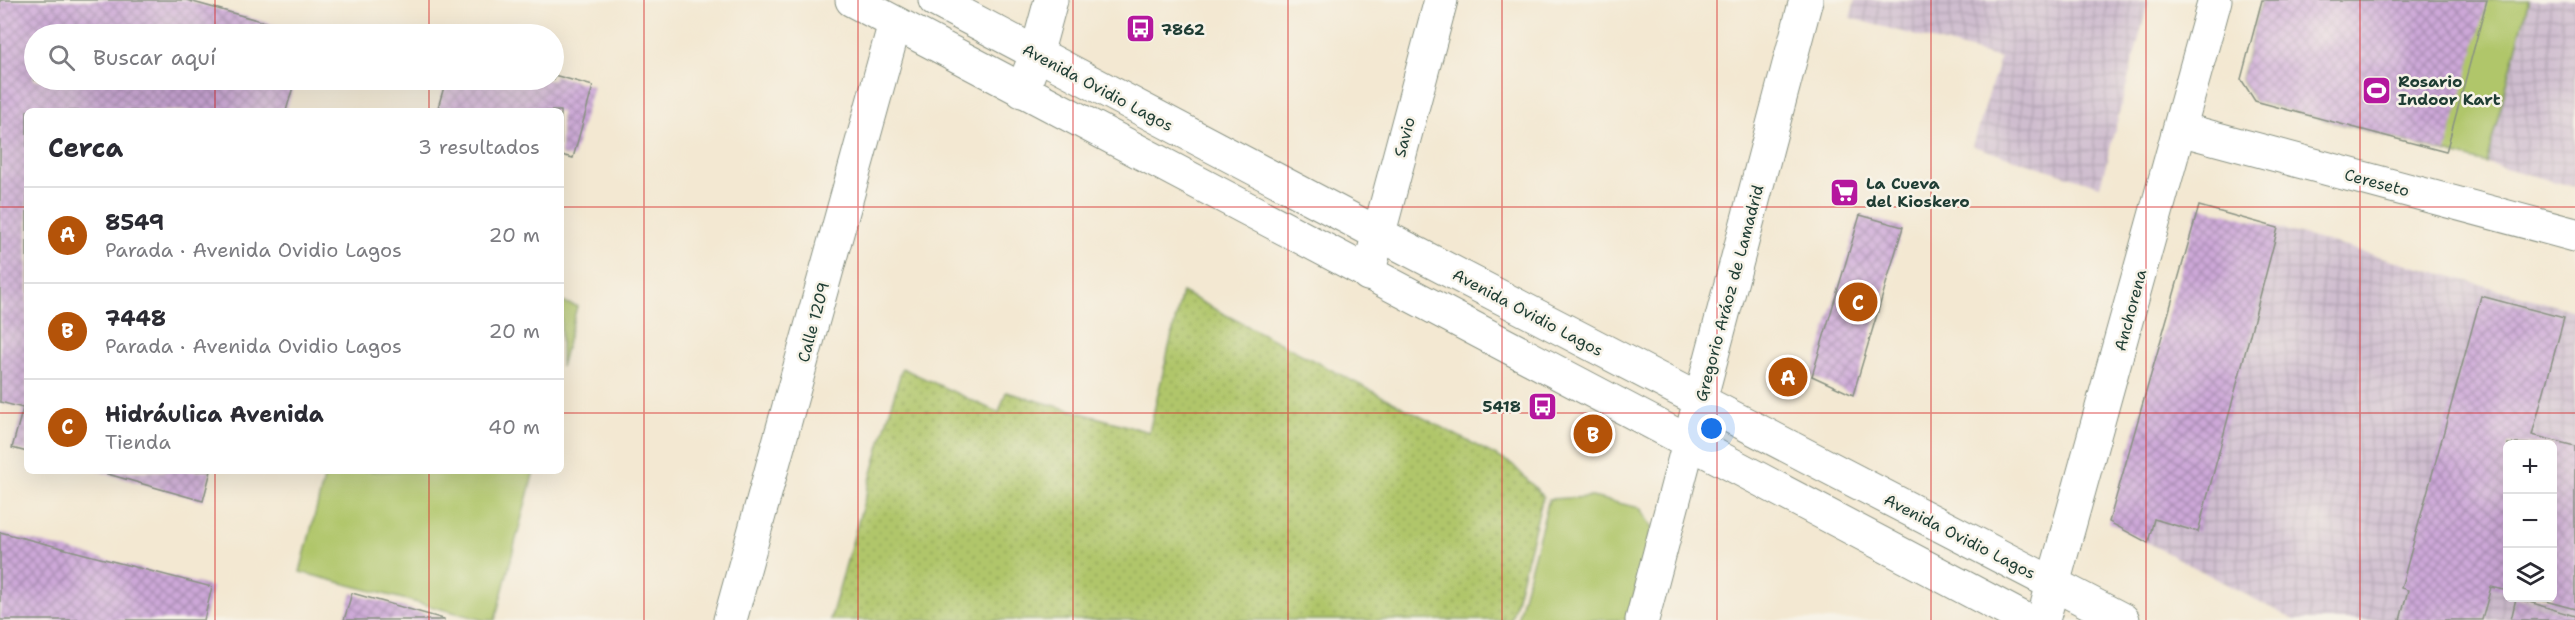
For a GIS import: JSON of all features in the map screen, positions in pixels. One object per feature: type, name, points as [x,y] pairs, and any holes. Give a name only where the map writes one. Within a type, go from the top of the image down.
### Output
[{"type":"street","points":[[852,0],[2025,620]]},
{"type":"street","name":"Avenida Ovidio Lagos","points":[[935,0],[1378,234],[2123,620]]},
{"type":"street","points":[[1022,90],[1036,55],[1051,0]]},
{"type":"street","name":"Savio","points":[[1368,274],[1441,0]]},
{"type":"street","name":"Gregorio Aráoz de Lamadrid","points":[[1642,620],[1806,0]]},
{"type":"street","name":"Anchorena","points":[[2043,620],[2216,0]]},
{"type":"street","name":"Calle 1209","points":[[730,620],[895,23]]},
{"type":"street","name":"Cereseto","points":[[2180,129],[2575,235]]},
{"type":"shaded area","points":[[1855,0],[2149,0],[2100,186],[1973,146],[2000,58],[1850,18]]},
{"type":"shaded area","points":[[2529,0],[2575,0],[2575,187],[2486,163]]},
{"type":"shaded area","points":[[2199,206],[2575,311],[2575,616],[2530,602],[2557,602],[2557,440],[2503,440],[2503,602],[2516,602],[2511,620],[2294,620],[2109,522]]},
{"type":"green space","name":"Rosario Indoor Kart","points":[[2262,0],[2529,0],[2486,163],[2255,101],[2241,79]]},
{"type":"green space","points":[[1182,292],[1512,464],[1543,496],[1511,620],[830,620],[902,368],[999,413],[1006,392],[1149,432]]},
{"type":"green space","points":[[564,303],[577,306],[564,356]]},
{"type":"green space","points":[[325,474],[533,474],[495,620],[483,620],[300,572]]},
{"type":"green space","points":[[1592,497],[1640,508],[1652,528],[1628,620],[1517,620],[1549,499]]},
{"type":"building","points":[[0,0],[186,0],[271,24],[24,24],[24,90],[292,90],[287,108],[24,108],[24,451],[12,448],[23,408],[0,402]]},
{"type":"building","name":"Rosario Indoor Kart","points":[[2262,0],[2487,0],[2446,152],[2255,101],[2241,79]]},
{"type":"building","points":[[564,78],[593,86],[573,158],[564,156],[564,108],[438,108],[443,90],[564,90]]},
{"type":"building","points":[[2199,206],[2278,228],[2198,532],[2154,519],[2148,543],[2109,522]]},
{"type":"building","points":[[1860,215],[1903,227],[1853,395],[1812,376]]},
{"type":"building","points":[[2481,296],[2564,318],[2532,435],[2552,440],[2503,440],[2503,590],[2491,587],[2482,620],[2400,620],[2408,590],[2401,588]]},
{"type":"building","points":[[2557,441],[2575,446],[2575,609],[2549,602],[2557,602]]},
{"type":"building","points":[[108,474],[210,474],[203,501]]},
{"type":"building","points":[[0,532],[212,587],[204,620],[0,620]]},
{"type":"building","points":[[352,593],[444,619],[444,620],[344,620]]},
{"type":"building","points":[[2515,602],[2529,602],[2575,616],[2575,620],[2511,620]]},
{"type":"place","name":"7862","points":[[1140,29]]},
{"type":"place","name":"Rosario Indoor Kart","points":[[2377,90]]},
{"type":"place","name":"La Cueva del Kioskero","points":[[1845,192]]},
{"type":"place","name":"Hidráulica Avenida","points":[[1858,302]]},
{"type":"place","name":"8549","points":[[1788,377]]},
{"type":"place","name":"5418","points":[[1542,406]]},
{"type":"place","name":"7448","points":[[1593,434]]}]
